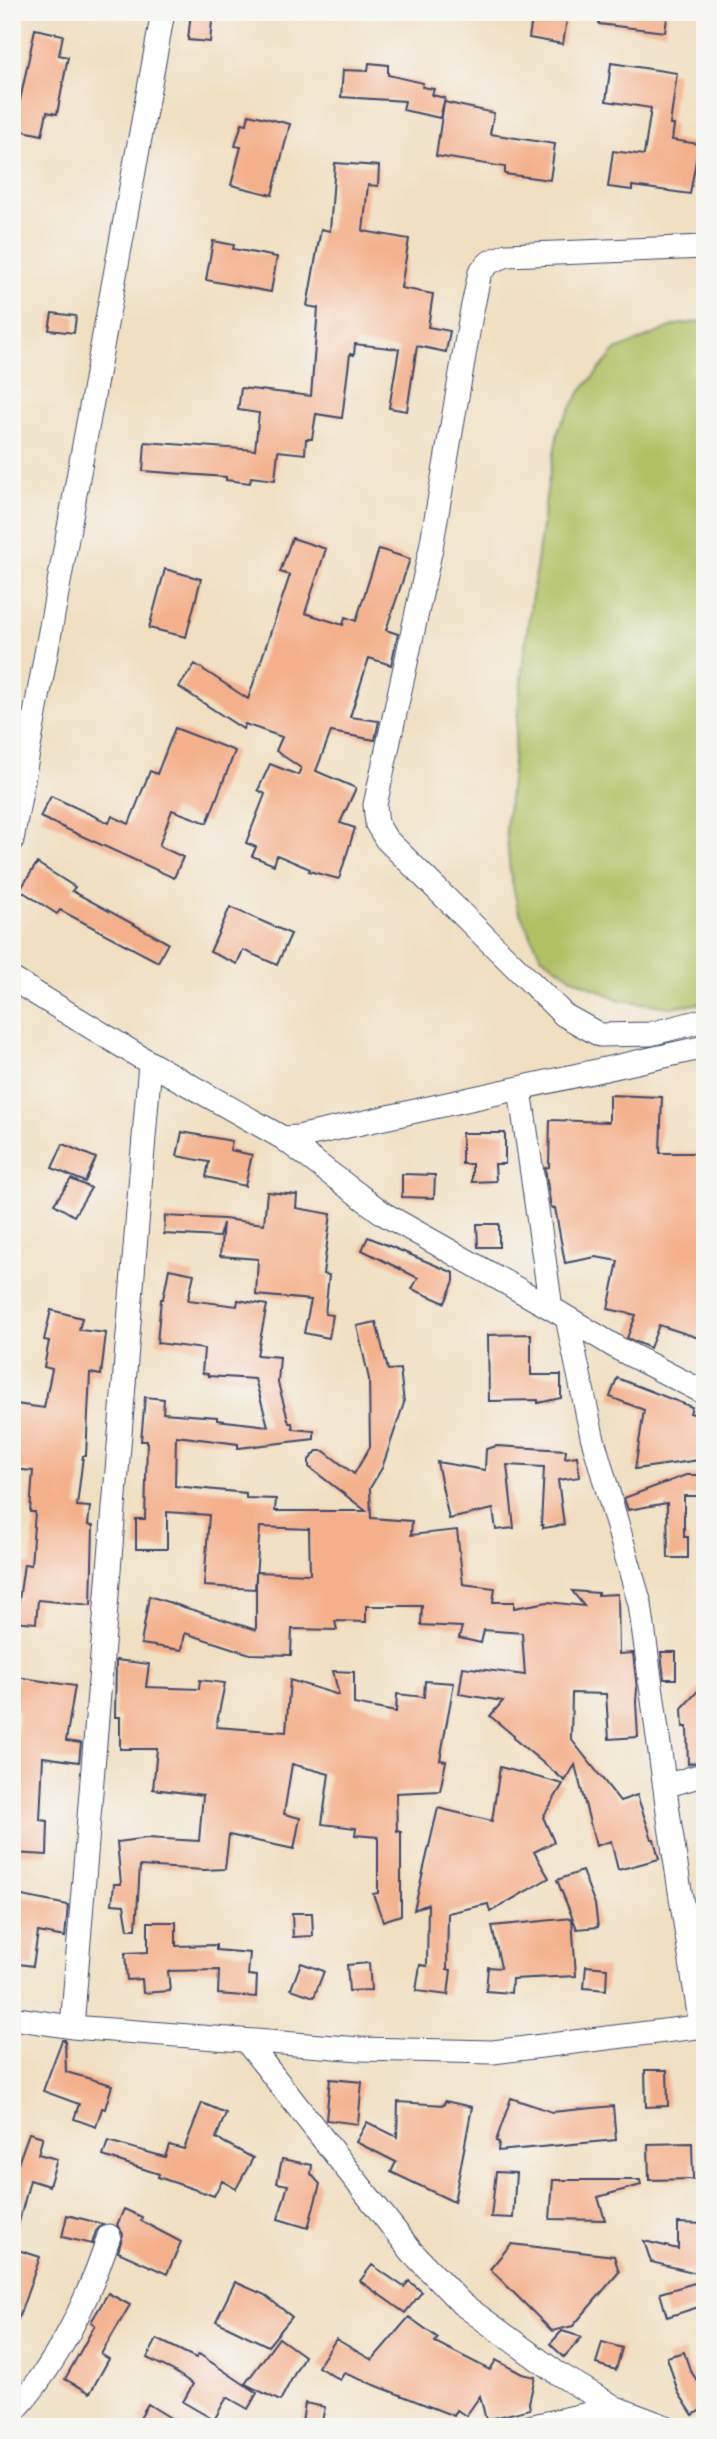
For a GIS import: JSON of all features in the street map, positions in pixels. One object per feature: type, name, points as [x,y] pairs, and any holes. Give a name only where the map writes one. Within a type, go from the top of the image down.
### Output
[{"type":"street","points":[[12,840],[163,12]]},
{"type":"street","points":[[705,247],[508,255],[490,262],[480,272],[430,548],[375,804],[377,824],[386,839],[564,1015],[600,1035],[650,1034],[705,1020]]},
{"type":"street","points":[[12,979],[150,1063],[283,1138],[384,1214],[619,1349],[705,1393]]},
{"type":"street","points":[[283,1138],[520,1090],[705,1047]]},
{"type":"street","points":[[72,2027],[150,1063]]},
{"type":"street","points":[[12,2018],[72,2027],[246,2041],[360,2049],[493,2052],[703,2026],[639,1604],[559,1313],[520,1090]]},
{"type":"street","points":[[665,1786],[705,1774]]},
{"type":"street","points":[[246,2041],[412,2252],[462,2304],[557,2373],[616,2408],[666,2427]]},
{"type":"street","points":[[12,2413],[33,2391],[59,2349],[92,2287],[109,2236]]},
{"type":"street","points":[[528,2427],[616,2408]]},
{"type":"green space","points":[[705,321],[705,1003],[670,1007],[620,1000],[572,978],[541,956],[518,909],[510,872],[506,829],[524,653],[548,483],[559,427],[581,391],[616,350],[676,325]]},
{"type":"building","points":[[191,12],[213,12],[210,42],[188,40]]},
{"type":"building","points":[[533,12],[568,12],[563,44],[529,38]]},
{"type":"building","points":[[600,12],[668,12],[665,32],[599,24]]},
{"type":"building","points":[[35,29],[63,35],[59,55],[68,57],[57,114],[47,112],[42,135],[14,129]]},
{"type":"building","points":[[369,63],[388,65],[388,75],[423,83],[422,87],[434,89],[432,95],[445,98],[440,118],[403,110],[405,101],[341,97],[343,70],[368,71]]},
{"type":"building","points":[[611,63],[677,73],[670,125],[674,125],[672,140],[699,144],[690,194],[632,186],[632,190],[608,187],[613,151],[644,155],[651,108],[606,101]]},
{"type":"building","points":[[444,102],[494,113],[490,134],[555,144],[550,180],[505,174],[505,167],[436,156]]},
{"type":"building","points":[[249,114],[290,124],[272,195],[231,185],[241,147],[235,146],[242,123],[247,124]]},
{"type":"building","points":[[335,163],[379,166],[378,186],[368,185],[363,231],[409,239],[401,288],[433,294],[428,327],[450,331],[446,352],[417,346],[407,411],[389,408],[399,349],[355,344],[354,355],[350,354],[342,418],[316,414],[312,439],[306,439],[305,454],[278,451],[275,480],[251,477],[250,483],[226,480],[226,477],[143,471],[145,442],[255,450],[259,413],[238,410],[241,388],[311,396],[318,308],[307,306],[321,229],[330,231]]},
{"type":"building","points":[[213,241],[234,245],[233,249],[277,257],[271,292],[206,280]]},
{"type":"building","points":[[52,313],[76,316],[74,333],[49,330]]},
{"type":"building","points":[[292,538],[326,549],[305,613],[343,625],[345,617],[356,621],[379,549],[410,559],[386,630],[398,634],[391,665],[369,658],[350,717],[379,721],[375,740],[331,732],[316,771],[356,788],[340,823],[355,828],[339,879],[309,871],[310,869],[277,855],[274,865],[252,856],[256,847],[246,843],[265,794],[258,790],[270,764],[298,775],[301,768],[276,751],[282,737],[245,724],[243,729],[179,687],[195,664],[248,699],[290,575],[280,572]]},
{"type":"building","points":[[165,569],[201,579],[186,637],[149,628]]},
{"type":"building","points":[[175,728],[235,751],[207,823],[172,810],[159,846],[183,857],[174,878],[40,817],[51,796],[109,823],[112,816],[129,824],[150,771],[157,774]]},
{"type":"building","points":[[37,863],[75,887],[72,891],[168,943],[158,962],[60,910],[57,914],[20,890]]},
{"type":"building","points":[[230,907],[291,934],[277,965],[243,950],[237,964],[210,952]]},
{"type":"building","points":[[609,1095],[662,1097],[660,1153],[705,1153],[705,1340],[659,1325],[650,1348],[627,1338],[636,1315],[608,1309],[618,1261],[596,1257],[565,1263],[555,1208],[551,1208],[545,1168],[549,1167],[550,1120],[609,1122]]},
{"type":"building","points":[[182,1132],[232,1141],[230,1150],[252,1155],[245,1186],[206,1177],[209,1162],[177,1156]]},
{"type":"building","points":[[462,1133],[505,1133],[505,1164],[495,1164],[496,1181],[472,1182],[472,1164],[462,1164]]},
{"type":"building","points":[[63,1144],[96,1158],[85,1182],[52,1168]]},
{"type":"building","points":[[402,1174],[435,1175],[434,1198],[402,1197]]},
{"type":"building","points":[[71,1179],[91,1188],[74,1216],[54,1204]]},
{"type":"building","points":[[267,1192],[297,1195],[296,1208],[331,1214],[323,1274],[329,1275],[325,1314],[333,1315],[329,1338],[304,1333],[311,1300],[256,1295],[258,1259],[220,1256],[223,1223],[219,1237],[164,1234],[165,1216],[264,1224]]},
{"type":"building","points":[[477,1224],[499,1224],[499,1247],[478,1247]]},
{"type":"building","points":[[368,1237],[454,1273],[454,1281],[445,1303],[412,1289],[418,1278],[362,1250]]},
{"type":"building","points":[[169,1269],[194,1274],[188,1300],[237,1306],[238,1300],[267,1305],[257,1355],[280,1357],[278,1383],[289,1423],[292,1423],[293,1429],[314,1431],[314,1439],[238,1448],[238,1444],[176,1436],[175,1486],[246,1493],[246,1498],[276,1499],[275,1511],[366,1511],[309,1467],[309,1460],[317,1451],[324,1451],[354,1474],[370,1447],[369,1379],[357,1326],[376,1322],[388,1370],[400,1369],[404,1403],[382,1468],[370,1488],[371,1518],[412,1521],[411,1535],[457,1530],[463,1584],[495,1588],[493,1602],[514,1602],[514,1608],[548,1602],[584,1606],[572,1591],[598,1595],[618,1594],[619,1654],[633,1653],[638,1737],[609,1739],[606,1694],[572,1693],[571,1739],[620,1801],[637,1795],[659,1859],[618,1870],[611,1841],[596,1846],[575,1765],[565,1781],[490,1716],[503,1701],[459,1694],[463,1667],[525,1675],[522,1633],[484,1630],[481,1643],[459,1638],[462,1627],[421,1625],[422,1606],[366,1606],[366,1622],[335,1621],[337,1630],[292,1629],[291,1655],[250,1654],[185,1633],[182,1650],[141,1644],[149,1596],[256,1630],[256,1577],[255,1589],[204,1586],[209,1515],[167,1512],[167,1549],[136,1549],[136,1519],[145,1519],[147,1441],[141,1441],[145,1397],[164,1399],[163,1413],[217,1417],[217,1420],[268,1426],[255,1379],[208,1376],[202,1373],[204,1349],[157,1343],[161,1299]],"holes":[[[260,1527],[309,1529],[310,1574],[256,1572]]]},
{"type":"building","points":[[51,1310],[82,1318],[79,1330],[106,1333],[101,1375],[90,1373],[86,1456],[83,1456],[77,1506],[90,1507],[88,1525],[93,1526],[91,1605],[38,1600],[36,1623],[12,1621],[13,1599],[19,1600],[24,1564],[31,1565],[35,1512],[30,1512],[33,1471],[12,1469],[12,1424],[15,1404],[44,1408],[52,1369],[44,1367],[49,1341],[44,1340]]},
{"type":"building","points":[[531,1334],[531,1375],[561,1375],[561,1398],[538,1403],[538,1400],[489,1401],[488,1335]]},
{"type":"building","points":[[617,1378],[692,1407],[690,1413],[705,1417],[699,1460],[635,1469],[644,1410],[610,1397]]},
{"type":"building","points":[[497,1446],[566,1450],[565,1458],[577,1456],[580,1477],[558,1480],[564,1525],[543,1528],[541,1525],[544,1467],[507,1465],[514,1528],[496,1530],[493,1509],[449,1519],[437,1462],[485,1470],[486,1449]]},
{"type":"building","points":[[686,1475],[703,1475],[704,1496],[684,1496],[684,1537],[688,1537],[688,1558],[668,1558],[667,1503],[628,1510],[624,1498]]},
{"type":"building","points":[[661,1652],[676,1652],[676,1679],[664,1679]]},
{"type":"building","points":[[116,1660],[149,1664],[146,1687],[199,1689],[200,1680],[225,1683],[216,1727],[286,1732],[290,1680],[339,1695],[333,1671],[354,1672],[354,1704],[396,1712],[397,1694],[424,1697],[425,1681],[454,1683],[440,1760],[446,1761],[440,1791],[396,1793],[397,1831],[401,1832],[401,1915],[383,1921],[373,1894],[378,1893],[378,1837],[355,1835],[356,1828],[322,1824],[329,1774],[292,1764],[284,1814],[300,1818],[294,1849],[229,1835],[225,1869],[140,1866],[136,1929],[128,1929],[124,1905],[112,1904],[114,1884],[121,1884],[117,1842],[147,1838],[199,1841],[203,1795],[153,1789],[157,1749],[120,1749],[120,1717],[115,1717]]},
{"type":"building","points":[[17,1677],[75,1686],[66,1741],[81,1743],[79,1762],[43,1757],[40,1820],[48,1821],[47,1855],[12,1853],[12,1775],[19,1711],[12,1710]]},
{"type":"building","points":[[705,1683],[705,1760],[688,1764],[687,1727],[683,1727],[682,1708]]},
{"type":"building","points":[[500,1767],[563,1784],[543,1817],[554,1842],[534,1852],[549,1878],[490,1912],[488,1904],[448,1913],[447,1969],[451,1970],[448,1995],[416,1991],[420,1965],[427,1966],[428,1904],[414,1910],[438,1808],[492,1821]]},
{"type":"building","points":[[582,1871],[595,1904],[598,1927],[577,1929],[557,1880]]},
{"type":"building","points":[[12,1894],[68,1905],[65,1937],[38,1932],[33,1966],[12,1963]]},
{"type":"building","points":[[292,1913],[312,1913],[313,1936],[293,1937]]},
{"type":"building","points":[[572,1918],[576,1976],[512,1979],[511,1993],[486,1991],[488,1967],[501,1968],[492,1926]]},
{"type":"building","points":[[148,1922],[176,1922],[176,1946],[216,1945],[216,1950],[250,1953],[248,1975],[257,1976],[256,1997],[218,1994],[219,1970],[168,1971],[170,1991],[143,1993],[142,1979],[127,1980],[125,1953],[148,1952]]},
{"type":"building","points":[[301,1963],[324,1971],[314,1997],[291,1989]]},
{"type":"building","points":[[369,1963],[371,1990],[349,1991],[347,1965]]},
{"type":"building","points":[[586,1966],[607,1968],[606,1990],[584,1988]]},
{"type":"building","points":[[62,2040],[65,2040],[66,2072],[112,2085],[96,2127],[74,2119],[79,2104],[43,2091]]},
{"type":"building","points":[[645,2070],[667,2070],[668,2106],[646,2107]]},
{"type":"building","points":[[330,2079],[362,2082],[358,2124],[326,2120]]},
{"type":"building","points":[[511,2098],[552,2112],[613,2106],[616,2140],[498,2151],[499,2142],[496,2141]]},
{"type":"building","points":[[445,2101],[472,2107],[454,2202],[391,2172],[396,2162],[356,2142],[367,2122],[397,2137],[398,2102],[444,2105]]},
{"type":"building","points":[[202,2103],[226,2113],[216,2138],[253,2158],[236,2189],[222,2181],[214,2196],[103,2156],[108,2141],[165,2157],[169,2145],[184,2149]]},
{"type":"building","points":[[29,2133],[43,2137],[38,2154],[57,2159],[49,2186],[30,2180],[18,2226],[12,2225],[12,2180]]},
{"type":"building","points":[[692,2143],[693,2179],[649,2180],[648,2144]]},
{"type":"building","points":[[282,2159],[312,2165],[311,2174],[320,2184],[308,2228],[278,2219],[288,2185],[277,2183]]},
{"type":"building","points":[[496,2172],[516,2173],[513,2218],[491,2217]]},
{"type":"building","points":[[553,2180],[640,2180],[641,2185],[598,2197],[605,2220],[550,2219]]},
{"type":"building","points":[[124,2209],[181,2242],[167,2274],[118,2252],[123,2234],[117,2225]]},
{"type":"building","points":[[67,2215],[103,2224],[96,2231],[92,2244],[62,2237]]},
{"type":"building","points":[[678,2223],[705,2224],[705,2275],[651,2262],[644,2241],[678,2249]]},
{"type":"building","points":[[511,2244],[614,2256],[619,2272],[573,2326],[552,2331],[490,2269]]},
{"type":"building","points":[[12,2248],[40,2257],[15,2328],[12,2327]]},
{"type":"building","points":[[372,2265],[404,2287],[409,2281],[422,2292],[405,2313],[360,2281]]},
{"type":"building","points":[[705,2280],[705,2305],[667,2317],[660,2293]]},
{"type":"building","points":[[235,2282],[265,2295],[292,2317],[268,2346],[216,2321]]},
{"type":"building","points":[[108,2293],[130,2305],[101,2354],[109,2359],[90,2393],[65,2379],[95,2325],[91,2322]]},
{"type":"building","points":[[409,2317],[438,2338],[435,2342],[490,2370],[496,2360],[522,2374],[535,2377],[530,2409],[486,2420],[480,2396],[466,2416],[457,2410],[454,2416],[344,2373],[340,2380],[318,2367],[336,2339],[372,2360]]},
{"type":"building","points":[[562,2331],[582,2337],[564,2357],[550,2344]]},
{"type":"building","points":[[279,2338],[304,2356],[280,2401],[245,2384]]},
{"type":"building","points":[[157,2339],[196,2358],[199,2354],[257,2393],[248,2409],[227,2397],[214,2420],[183,2402],[193,2384],[147,2358]]},
{"type":"building","points":[[602,2342],[622,2348],[616,2370],[596,2364]]},
{"type":"building","points":[[684,2352],[690,2370],[705,2392],[705,2407],[693,2415],[678,2392],[667,2357]]},
{"type":"building","points":[[305,2403],[325,2407],[321,2426],[302,2422]]},
{"type":"building","points":[[148,2404],[185,2427],[150,2427],[139,2419]]}]
